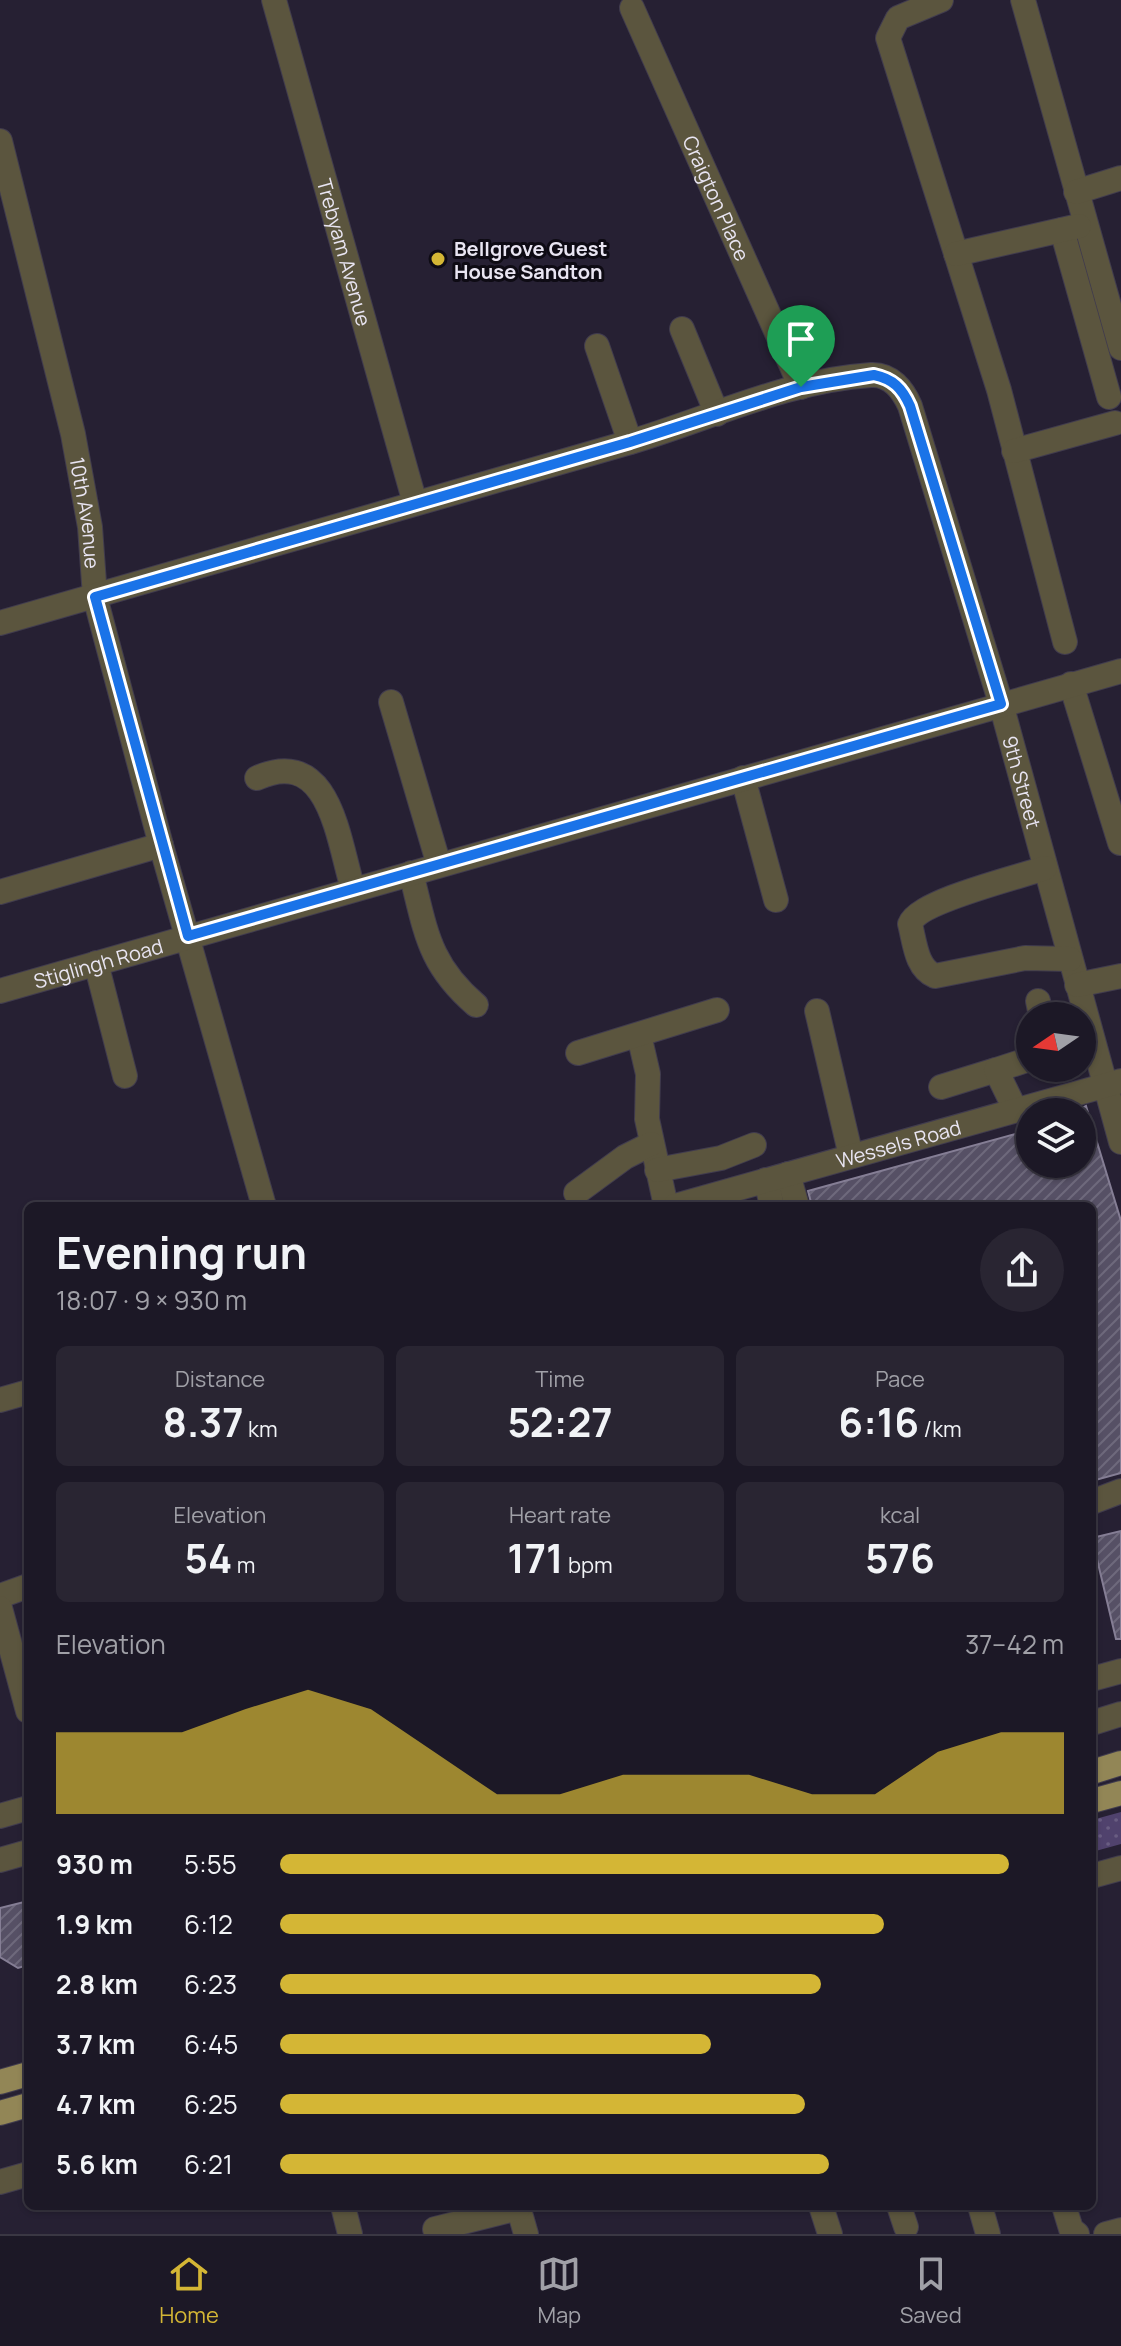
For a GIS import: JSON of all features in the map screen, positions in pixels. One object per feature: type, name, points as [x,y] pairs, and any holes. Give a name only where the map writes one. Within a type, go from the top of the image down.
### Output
[{"type":"main road","points":[[1096,1800],[1121,1793]]},
{"type":"main road","points":[[0,2082],[24,2075]]},
{"type":"main road","points":[[0,2113],[24,2106]]},
{"type":"street","name":"Trebyam Avenue","points":[[274,0],[415,503]]},
{"type":"street","points":[[941,0],[898,18],[888,38],[1014,451],[1065,642]]},
{"type":"street","points":[[1014,451],[1119,425],[1107,411],[1115,392],[1074,227],[1076,192],[1023,0]]},
{"type":"street","name":"Craigton Place","points":[[632,8],[801,387]]},
{"type":"street","name":"10th Avenue","points":[[0,141],[73,434],[90,527],[95,597],[161,845],[263,1202]]},
{"type":"street","points":[[1076,192],[1121,178]]},
{"type":"street","points":[[956,254],[1074,227]]},
{"type":"street","points":[[1074,227],[1121,348]]},
{"type":"street","points":[[682,329],[717,414]]},
{"type":"street","points":[[597,346],[630,442]]},
{"type":"street","name":"9th Street","points":[[0,623],[630,442],[801,387],[874,375],[891,380],[904,392],[1001,704],[1077,985],[1112,1083],[1112,1134]]},
{"type":"street","name":"Stiglingh Road","points":[[0,991],[1121,671]]},
{"type":"street","points":[[1071,684],[1120,843]]},
{"type":"street","points":[[391,702],[439,865]]},
{"type":"street","points":[[257,778],[272,772],[291,771],[310,777],[326,800],[353,889]]},
{"type":"street","points":[[743,778],[776,900]]},
{"type":"street","points":[[0,892],[161,845]]},
{"type":"street","points":[[1045,868],[915,915],[910,924],[920,962],[924,970],[935,976],[1025,958],[1070,959]]},
{"type":"street","points":[[411,873],[432,953],[450,983],[476,1005]]},
{"type":"street","points":[[96,963],[125,1076]]},
{"type":"street","points":[[1077,985],[1121,976]]},
{"type":"street","points":[[578,1053],[717,1010]]},
{"type":"street","points":[[817,1011],[851,1156]]},
{"type":"street","points":[[639,1035],[648,1074],[647,1119],[665,1202]]},
{"type":"street","points":[[941,1087],[1016,1064]]},
{"type":"street","points":[[996,1070],[1015,1109]]},
{"type":"street","name":"Wessels Road","points":[[693,1202],[767,1186],[851,1156],[1112,1083]]},
{"type":"street","points":[[576,1193],[625,1157],[651,1144]]},
{"type":"street","points":[[657,1170],[730,1156],[754,1145]]},
{"type":"street","points":[[767,1186],[791,1202]]},
{"type":"street","points":[[0,1400],[24,1393]]},
{"type":"street","points":[[1096,1500],[1121,1491]]},
{"type":"street","points":[[0,1596],[24,1587]]},
{"type":"street","points":[[0,1608],[21,1655],[24,1679]]},
{"type":"street","points":[[1096,1675],[1121,1671]]},
{"type":"street","points":[[1096,1722],[1121,1714]]},
{"type":"street","points":[[0,1816],[24,1809]]},
{"type":"street","points":[[0,1860],[24,1853]]},
{"type":"street","points":[[1096,1875],[1121,1868]]},
{"type":"street","points":[[0,2182],[24,2175]]},
{"type":"street","points":[[344,2210],[350,2234]]},
{"type":"street","points":[[433,2223],[502,2210]]},
{"type":"street","points":[[519,2210],[526,2234]]},
{"type":"street","points":[[822,2210],[830,2234]]},
{"type":"street","points":[[981,2210],[988,2234]]},
{"type":"street","points":[[1065,2210],[1071,2229],[1077,2234]]},
{"type":"street","points":[[1106,2234],[1121,2230]]},
{"type":"shaded area","points":[[1121,1812],[1121,1844],[1096,1851],[1096,1819]]},
{"type":"building","points":[[1016,1134],[1016,1178],[1096,1178],[1096,1139],[1121,1221],[1121,1473],[1096,1480],[1096,1202],[811,1202],[808,1191]]},
{"type":"building","points":[[1121,1531],[1121,1639],[1116,1639],[1096,1555],[1096,1537]]},
{"type":"building","points":[[24,1902],[24,1966],[18,1968],[0,1957],[0,1908]]},
{"type":"place","name":"Bellgrove Guest House Sandton","points":[[438,259]]},
{"type":"route","points":[[874,375],[891,380],[904,392],[1001,704],[188,936],[95,597],[630,442],[801,387],[874,375]]}]
